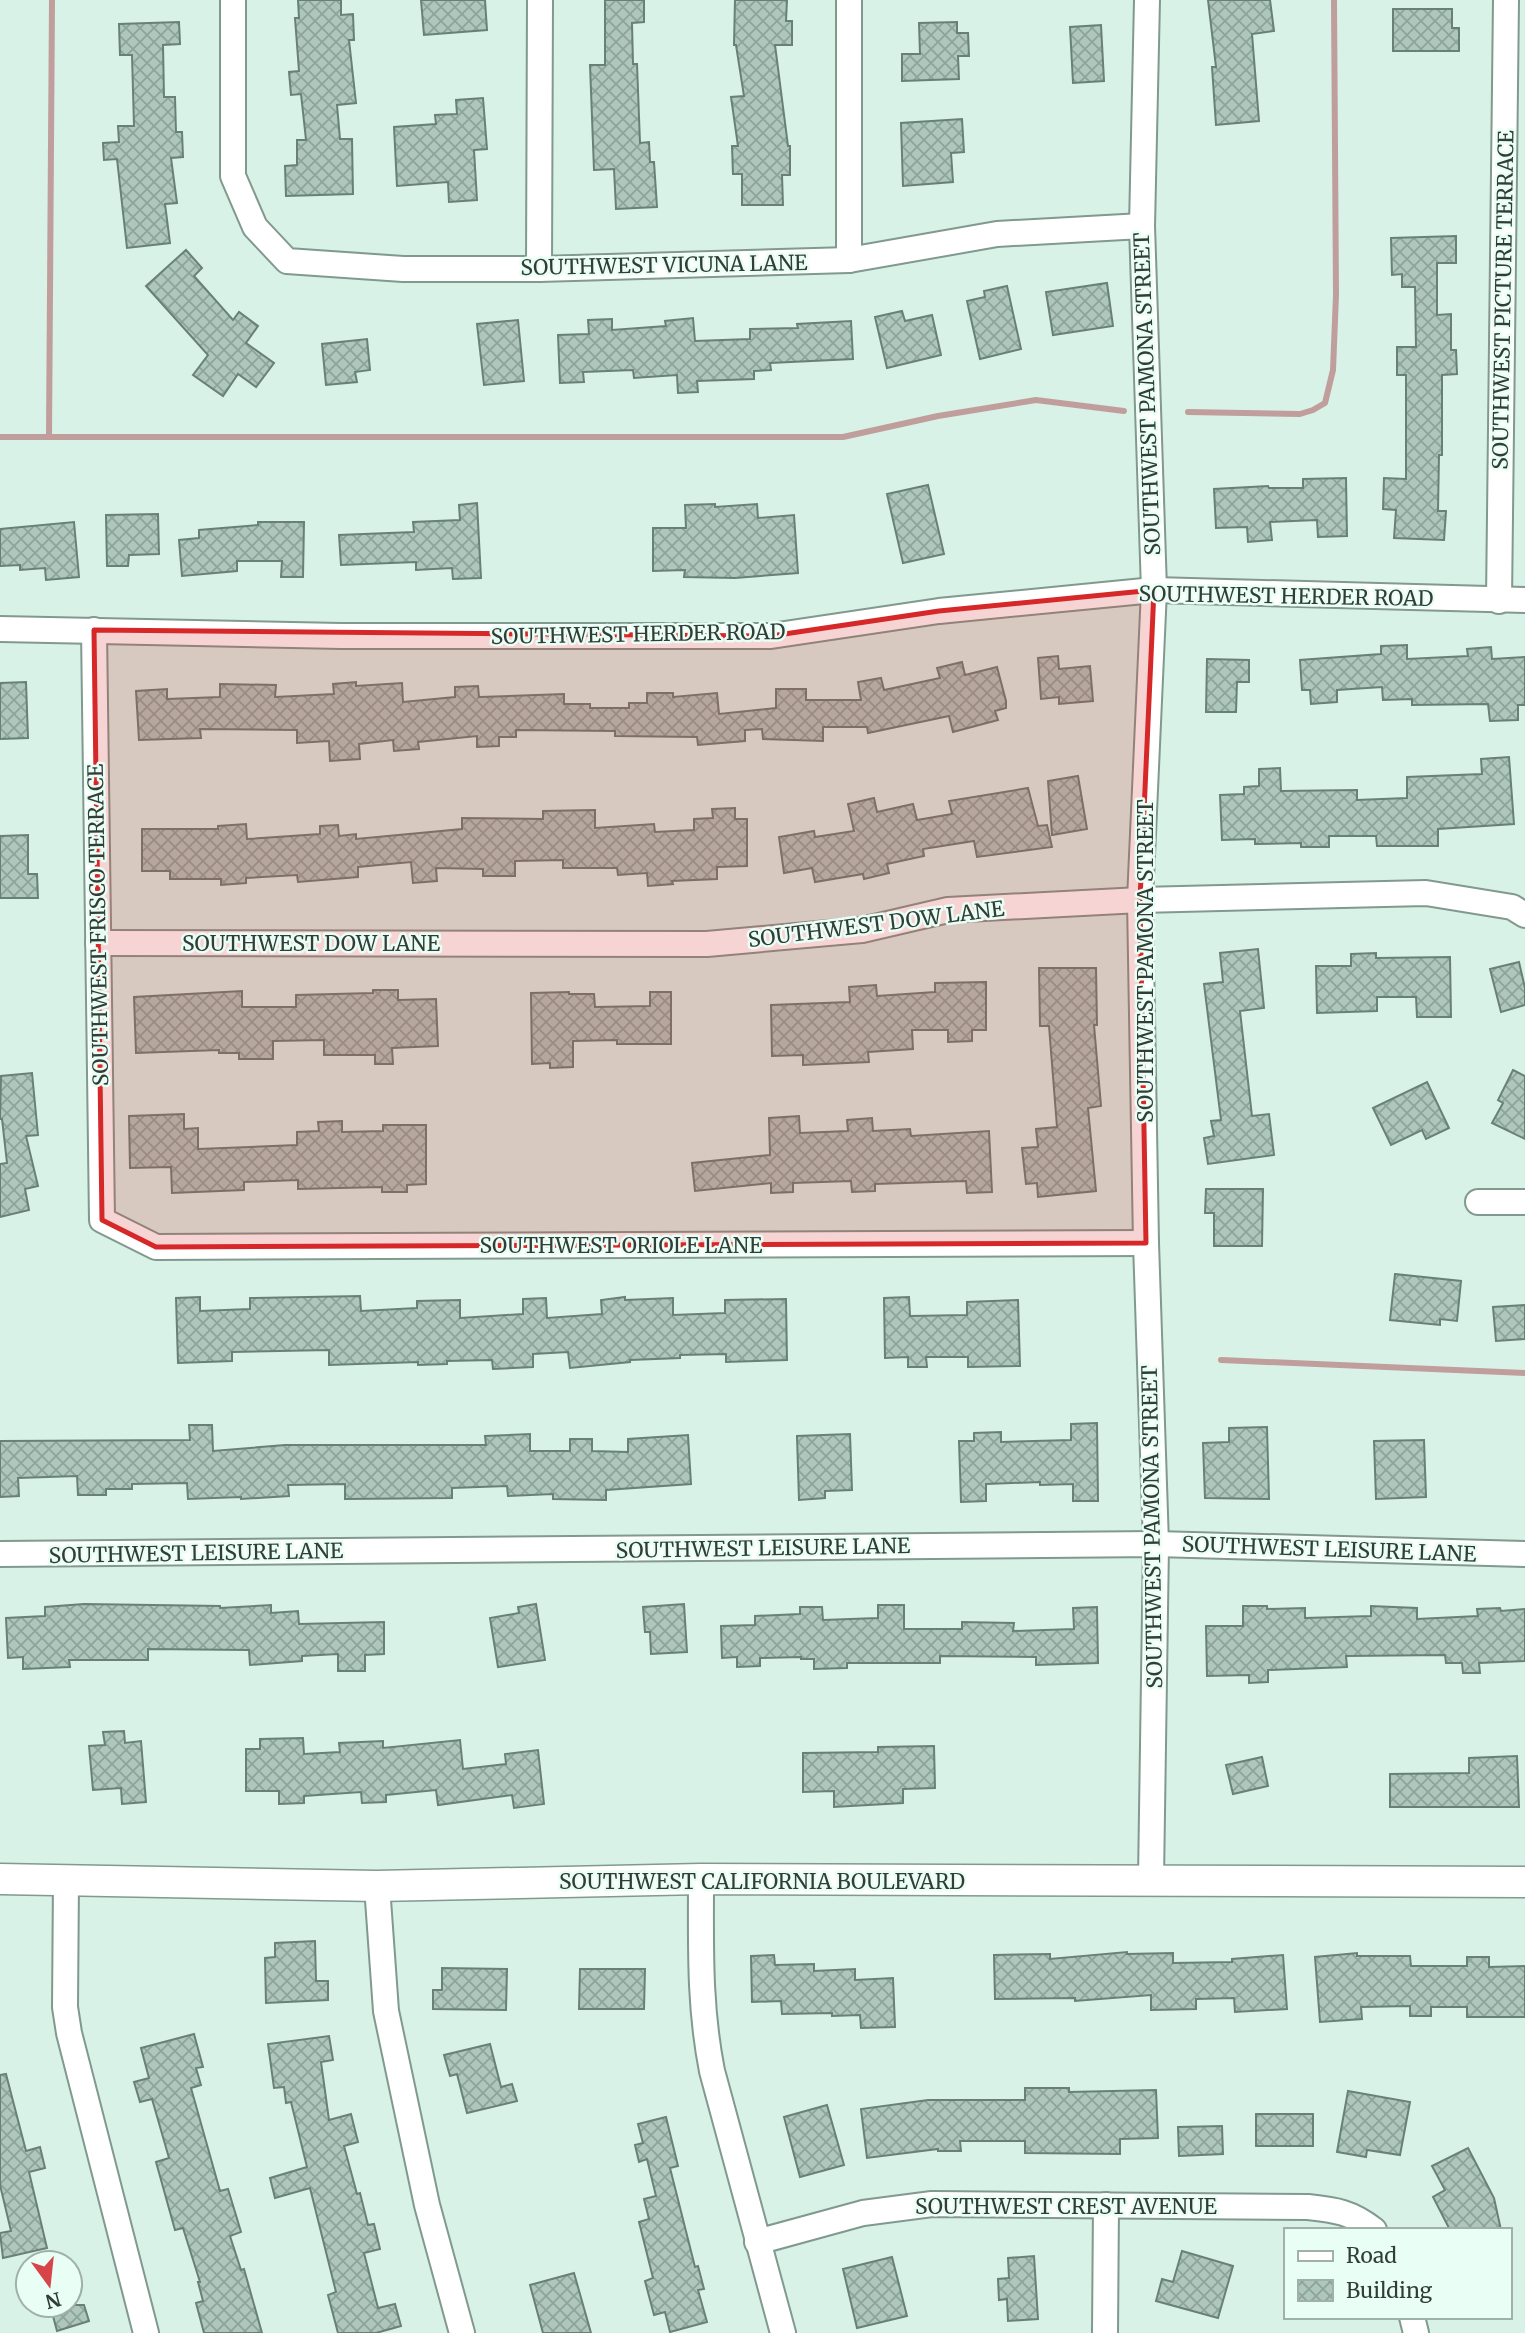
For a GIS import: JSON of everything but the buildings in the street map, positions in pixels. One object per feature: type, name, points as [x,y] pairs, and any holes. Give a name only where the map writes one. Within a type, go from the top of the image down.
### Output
[{"type":"street","name":"SOUTHWEST VICUNA LANE","points":[[233,0],[233,176],[254,227],[287,261],[403,269],[539,269],[849,260],[998,234],[1142,226]]},
{"type":"street","points":[[539,269],[540,0]]},
{"type":"street","points":[[849,0],[849,260]]},
{"type":"street","name":"SOUTHWEST PAMONA STREET","points":[[1147,0],[1142,226],[1153,590],[1140,900],[1146,1242],[1156,1544],[1151,1879]]},
{"type":"street","name":"SOUTHWEST PICTURE TERRACE","points":[[1499,601],[1506,0]]},
{"type":"street","name":"SOUTHWEST HERDER ROAD","points":[[0,629],[341,636],[771,636],[939,611],[1153,590],[1525,600]]},
{"type":"street","name":"SOUTHWEST FRISCO TERRACE","points":[[94,629],[102,1220]]},
{"type":"street","name":"SOUTHWEST DOW LANE","points":[[98,943],[707,944],[862,930],[948,910],[1140,900],[1426,892],[1511,906],[1525,915]]},
{"type":"street","points":[[1478,1202],[1525,1202]]},
{"type":"street","name":"SOUTHWEST ORIOLE LANE","points":[[102,1220],[156,1247],[1146,1242]]},
{"type":"street","name":"SOUTHWEST LEISURE LANE","points":[[0,1554],[1156,1544],[1525,1554]]},
{"type":"street","name":"SOUTHWEST CALIFORNIA BOULEVARD","points":[[0,1879],[377,1886],[701,1879],[1525,1881]]},
{"type":"street","points":[[701,1879],[701,1999],[704,2030],[712,2071],[783,2333]]},
{"type":"street","points":[[66,1880],[65,2007],[69,2034],[146,2333]]},
{"type":"street","points":[[377,1886],[386,2011],[427,2205],[462,2333]]},
{"type":"street","name":"SOUTHWEST CREST AVENUE","points":[[757,2242],[863,2213],[903,2206],[969,2203],[1308,2207],[1339,2210],[1360,2219],[1371,2228]]},
{"type":"street","points":[[1105,2333],[1106,2205]]},
{"type":"highlighted area","points":[[1154,590],[1140,900],[1146,1243],[156,1247],[102,1220],[94,630],[771,636],[939,611]]},
{"type":"waterway","points":[[49,437],[52,0]]},
{"type":"waterway","points":[[1188,412],[1300,414],[1325,403],[1333,370],[1336,295],[1334,0]]},
{"type":"waterway","points":[[0,437],[843,437],[938,416],[1036,400],[1124,411]]},
{"type":"waterway","points":[[1221,1360],[1525,1373]]}]
